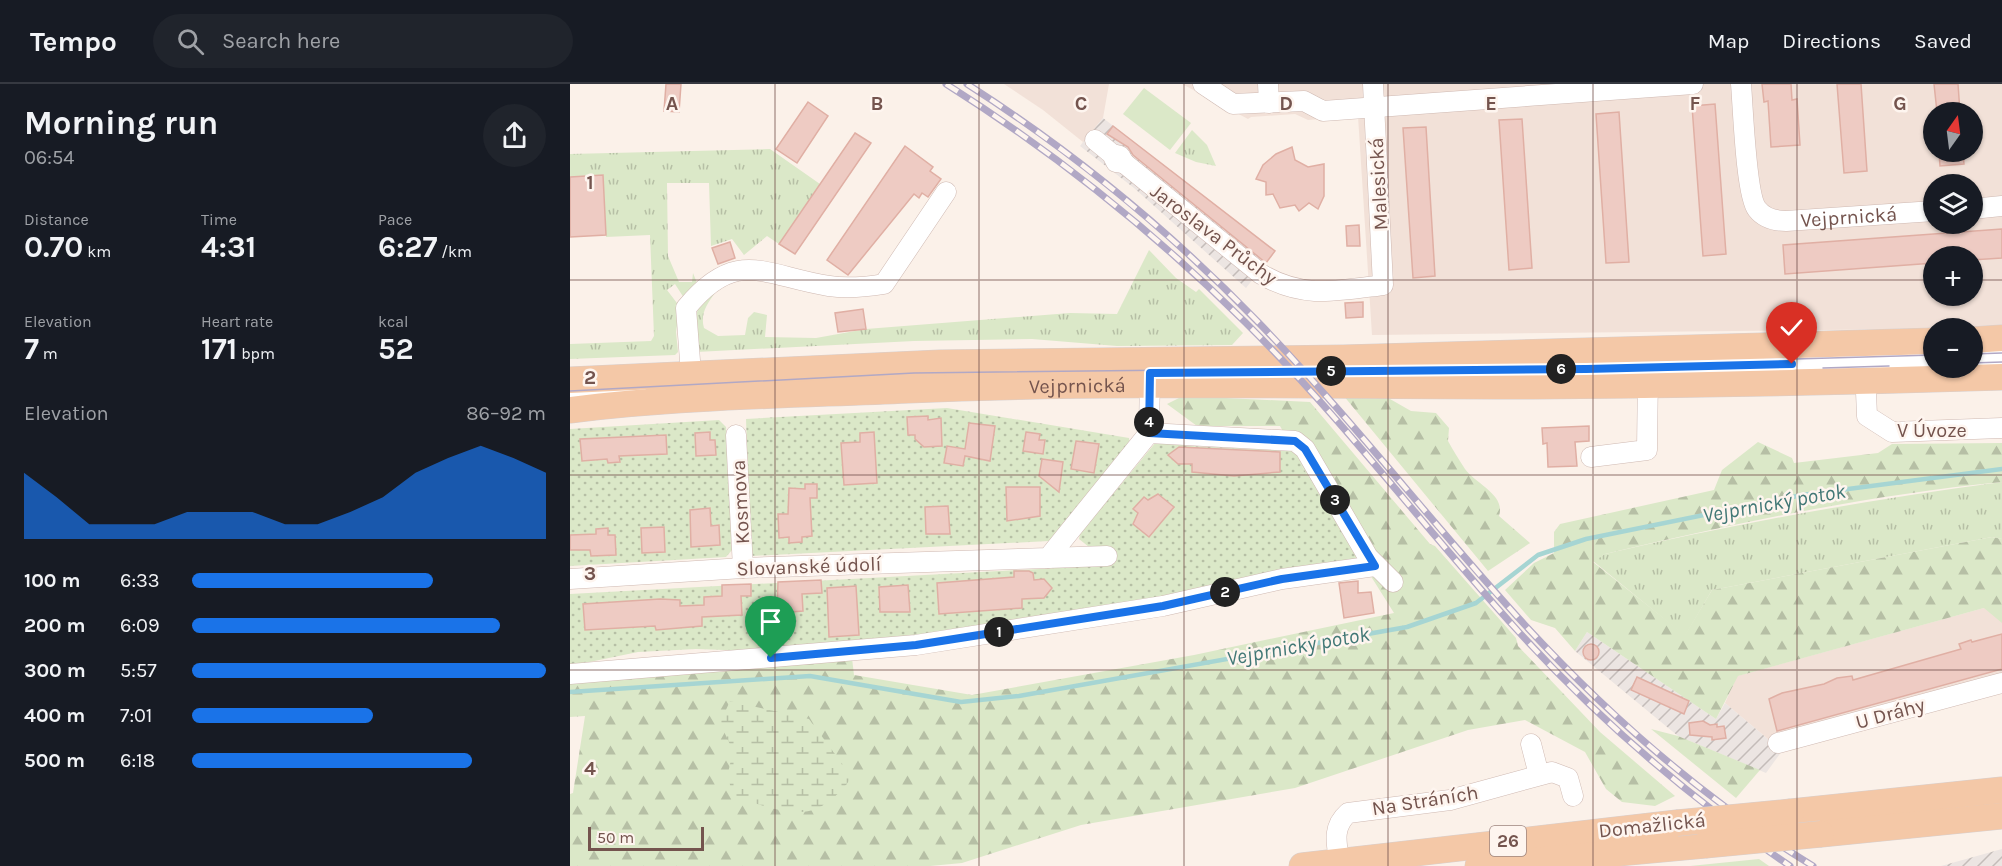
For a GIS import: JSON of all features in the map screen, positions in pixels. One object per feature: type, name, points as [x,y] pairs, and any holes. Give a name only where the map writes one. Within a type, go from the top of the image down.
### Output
[{"type":"main road","points":[[1983,339],[2002,338]]},
{"type":"main road","name":"Vejprnická","points":[[1648,368],[1865,363],[1923,345]]},
{"type":"main road","name":"Vejprnická","points":[[570,380],[692,388],[995,386],[1150,372],[1648,368],[1865,363],[2002,377]]},
{"type":"main road","name":"Vejprnická","points":[[570,410],[692,388]]},
{"type":"main road","name":"Domažlická","points":[[1302,866],[1677,823],[2002,790]]},
{"type":"main road","name":"Domažlická","points":[[1478,866],[2002,816]]},
{"type":"street","points":[[1203,84],[1233,104],[1268,93],[1303,92],[1323,111],[1693,84]]},
{"type":"street","name":"Malesická","points":[[1373,84],[1383,285]]},
{"type":"street","name":"Vejprnická","points":[[1741,84],[1752,200],[1764,216],[1774,221],[1786,221],[1923,212]]},
{"type":"street","name":"Jaroslava Průchy","points":[[1095,140],[1261,274],[1277,284],[1295,290],[1315,292],[1383,285]]},
{"type":"street","points":[[692,388],[686,308],[702,289],[717,277],[758,269],[829,286],[858,288],[884,284],[946,192]]},
{"type":"street","points":[[1983,207],[2002,206]]},
{"type":"street","points":[[1983,358],[2002,357]]},
{"type":"street","name":"Vejprnická","points":[[1865,363],[1923,360]]},
{"type":"street","name":"V Úvoze","points":[[1865,363],[1867,416],[1892,432],[2002,428]]},
{"type":"street","points":[[1591,457],[1647,450],[1648,368]]},
{"type":"street","points":[[1048,558],[1149,433],[1150,372]]},
{"type":"street","name":"Vejprnická","points":[[570,395],[692,388]]},
{"type":"street","points":[[1149,433],[1295,441],[1305,449],[1375,566],[1393,582]]},
{"type":"street","name":"Kosmova","points":[[736,435],[743,568]]},
{"type":"street","name":"Slovanské údolí","points":[[570,579],[743,568],[1107,556]]},
{"type":"street","points":[[570,674],[916,645],[1163,606],[1282,579],[1375,566]]},
{"type":"street","name":"U Dráhy","points":[[1778,743],[2002,683]]},
{"type":"street","points":[[1531,744],[1539,775]]},
{"type":"street","name":"Na Stráních","points":[[1339,863],[1337,827],[1348,813],[1450,800],[1552,772],[1568,778],[1574,796]]},
{"type":"shaded area","points":[[1004,84],[1109,84],[1103,118],[1083,142],[1043,110]]},
{"type":"shaded area","points":[[1182,84],[2002,84],[2002,328],[1983,328],[1983,318],[1923,318],[1923,329],[1372,335],[1358,116],[1308,120],[1295,114],[1248,119]]},
{"type":"shaded area","points":[[1103,118],[1275,251],[1246,288],[1134,188],[1080,146]]},
{"type":"shaded area","points":[[2002,603],[2002,683],[1782,751],[1725,703],[1737,676]]},
{"type":"shaded area","points":[[1587,632],[1716,719],[1725,703],[1782,751],[1766,773],[1678,736],[1575,651]]},
{"type":"shaded area","points":[[2002,849],[2002,866],[1941,866]]},
{"type":"green space","points":[[1144,88],[1191,123],[1170,150],[1123,114]]},
{"type":"green space","points":[[1192,130],[1207,145],[1216,166],[1196,162],[1175,153]]},
{"type":"green space","points":[[770,149],[820,184],[779,244],[767,236],[744,255],[732,239],[711,246],[709,183],[667,183],[668,256],[679,282],[692,282],[693,273],[697,283],[684,298],[675,284],[667,290],[680,307],[676,332],[678,352],[675,355],[570,359],[570,344],[651,341],[654,336],[650,235],[606,237],[603,176],[570,177],[570,154]]},
{"type":"green space","points":[[1149,250],[1176,278],[1196,292],[1199,289],[1243,333],[1232,345],[1117,346],[1032,339],[914,341],[696,352],[695,325],[698,311],[701,304],[715,293],[705,309],[703,323],[704,328],[718,336],[745,335],[748,318],[754,312],[767,315],[765,337],[816,338],[866,329],[1070,313],[1117,314]]},
{"type":"green space","points":[[1343,395],[1383,395],[1411,411],[1436,413],[1449,428],[1448,441],[1465,469],[1494,496],[1500,509],[1499,516],[1530,543],[1488,571]]},
{"type":"green space","points":[[1183,396],[1310,402],[1430,544],[1435,546],[1516,638],[1518,646],[1600,732],[1675,796],[1655,806],[1622,802],[1606,789],[1585,752],[1525,720],[1468,730],[1295,788],[1081,825],[962,863],[930,866],[570,866],[570,794],[573,793],[585,716],[570,717],[570,681],[852,658],[854,675],[972,695],[1194,655],[1394,613],[1303,468],[1280,426],[1197,426],[1167,404]]},
{"type":"green space","points":[[947,408],[1129,438],[1130,445],[1049,541],[751,556],[746,419]]},
{"type":"green space","points":[[719,420],[726,427],[732,550],[726,557],[570,566],[570,429]]},
{"type":"green space","points":[[1156,442],[1190,446],[1296,451],[1303,468],[1360,556],[1353,563],[1179,596],[969,631],[753,651],[696,649],[638,652],[570,666],[570,594],[1112,565],[1112,551],[1089,547],[1079,539],[1080,534]]},
{"type":"green space","points":[[1758,442],[1792,458],[1794,463],[1878,453],[1892,444],[2002,443],[2002,482],[1902,494],[1802,511],[1605,554],[1593,562],[1685,635],[1712,590],[1992,537],[2002,539],[2002,623],[1984,608],[1738,676],[1716,719],[1587,632],[1575,651],[1555,628],[1531,620],[1505,590],[1534,563],[1554,553],[1554,532],[1560,524],[1714,490],[1722,470]]},
{"type":"green space","points":[[2002,482],[2002,539],[1992,537],[1712,590],[1685,636],[1593,561],[1605,554],[1753,522],[1902,496]]},
{"type":"green space","points":[[730,701],[809,719],[852,777],[838,794],[825,804],[811,810],[784,811],[732,797],[728,773],[733,751],[720,723]]},
{"type":"green space","points":[[1651,729],[1678,736],[1760,770],[1736,798]]},
{"type":"green space","points":[[1759,859],[1769,866],[1690,866]]},
{"type":"building","points":[[666,84],[681,84],[679,112],[664,111]]},
{"type":"building","points":[[1762,84],[1791,84],[1792,100],[1797,99],[1800,145],[1771,147],[1768,101],[1764,102]]},
{"type":"building","points":[[1837,84],[1861,84],[1867,171],[1844,173]]},
{"type":"building","points":[[1934,84],[1958,84],[1959,102],[1936,102]]},
{"type":"building","points":[[808,102],[828,116],[797,163],[776,149]]},
{"type":"building","points":[[1715,104],[1726,254],[1703,256],[1692,106]]},
{"type":"building","points":[[1619,112],[1629,262],[1606,263],[1596,114]]},
{"type":"building","points":[[1522,119],[1532,268],[1509,270],[1499,120]]},
{"type":"building","points":[[1113,126],[1275,251],[1266,263],[1133,155],[1128,147],[1107,134]]},
{"type":"building","points":[[1426,127],[1435,276],[1413,278],[1403,128]]},
{"type":"building","points":[[855,133],[871,143],[795,254],[779,244]]},
{"type":"building","points":[[905,146],[933,167],[930,171],[941,179],[928,197],[922,193],[919,198],[914,194],[848,275],[827,260]]},
{"type":"building","points":[[1292,147],[1295,160],[1308,167],[1324,164],[1324,196],[1318,209],[1309,203],[1299,211],[1295,205],[1280,208],[1273,194],[1266,195],[1266,182],[1256,179],[1263,165],[1276,154]]},
{"type":"building","points":[[1940,162],[1964,162],[1964,164],[1940,166]]},
{"type":"building","points":[[603,175],[606,235],[570,237],[570,177]]},
{"type":"building","points":[[1359,225],[1360,246],[1347,246],[1346,226]]},
{"type":"building","points":[[2002,229],[2002,258],[1983,259],[1983,246],[1923,246],[1923,264],[1785,274],[1783,245],[1934,234],[1983,234],[1983,230]]},
{"type":"building","points":[[730,242],[735,258],[718,264],[712,248]]},
{"type":"building","points":[[1363,302],[1363,317],[1346,318],[1345,303]]},
{"type":"building","points":[[863,309],[866,329],[838,332],[835,313]]},
{"type":"building","points":[[928,416],[928,420],[941,418],[942,446],[924,447],[915,439],[915,435],[908,435],[907,417]]},
{"type":"building","points":[[969,423],[995,426],[990,461],[965,456],[963,466],[944,463],[947,446],[965,449]]},
{"type":"building","points":[[1589,426],[1589,441],[1575,442],[1577,466],[1548,467],[1547,443],[1543,444],[1542,428]]},
{"type":"building","points":[[710,432],[710,440],[715,440],[716,455],[696,456],[695,433]]},
{"type":"building","points":[[874,432],[877,483],[844,485],[841,443],[860,442],[860,433]]},
{"type":"building","points":[[1026,432],[1040,434],[1039,440],[1045,440],[1043,454],[1023,451]]},
{"type":"building","points":[[666,435],[667,454],[619,456],[620,462],[608,463],[607,459],[582,461],[580,439]]},
{"type":"building","points":[[1076,441],[1099,444],[1094,473],[1071,469]]},
{"type":"building","points":[[1179,447],[1280,452],[1280,472],[1234,476],[1192,472],[1192,464],[1178,464],[1168,455]]},
{"type":"building","points":[[1042,459],[1063,462],[1059,492],[1039,476]]},
{"type":"building","points":[[805,484],[817,484],[817,498],[810,498],[812,536],[802,537],[802,542],[789,543],[789,537],[779,538],[778,514],[788,514],[789,488],[805,489]]},
{"type":"building","points":[[1006,487],[1040,487],[1040,516],[1007,521]]},
{"type":"building","points":[[1158,494],[1174,507],[1149,537],[1133,524],[1138,513],[1133,509],[1144,497],[1148,500]]},
{"type":"building","points":[[948,506],[950,534],[926,534],[925,507]]},
{"type":"building","points":[[710,508],[711,526],[719,525],[720,545],[691,547],[690,510]]},
{"type":"building","points":[[664,527],[665,552],[642,553],[641,528]]},
{"type":"building","points":[[608,528],[608,535],[615,535],[616,555],[591,556],[590,550],[570,550],[570,535],[596,534],[596,529]]},
{"type":"building","points":[[1014,571],[1029,571],[1033,573],[1034,580],[1044,579],[1052,588],[1044,598],[1022,599],[1022,608],[939,614],[937,583],[1014,577]]},
{"type":"building","points":[[821,580],[822,593],[802,594],[803,611],[777,613],[778,582]]},
{"type":"building","points":[[1358,581],[1358,593],[1371,592],[1374,613],[1344,618],[1339,583]]},
{"type":"building","points":[[751,584],[751,596],[741,596],[742,615],[702,617],[702,626],[656,630],[655,626],[585,630],[583,604],[660,599],[680,600],[680,606],[704,605],[704,597],[722,596],[722,585]]},
{"type":"building","points":[[908,585],[910,612],[880,612],[879,587]]},
{"type":"building","points":[[856,586],[859,635],[829,637],[827,588]]},
{"type":"building","points":[[2002,634],[2002,669],[1777,731],[1769,699],[1782,693],[1824,684],[1837,678],[1852,676],[1853,680],[1961,649],[1959,644],[1971,640],[1972,642]]},
{"type":"building","points":[[1588,644],[1594,644],[1599,652],[1597,658],[1588,660],[1583,655],[1583,649]]},
{"type":"building","points":[[1637,677],[1689,701],[1684,714],[1631,690]]},
{"type":"building","points":[[1703,721],[1710,725],[1717,724],[1717,727],[1724,726],[1726,738],[1712,740],[1712,737],[1690,735],[1689,723]]},
{"type":"waterway","name":"Vejprnický potok","points":[[570,692],[810,676],[961,702],[1019,696],[1407,627],[1476,603],[1538,555],[1586,539],[1802,495],[2002,469]]},
{"type":"tram line","points":[[1983,354],[2002,353]]},
{"type":"tram line","points":[[570,391],[914,373],[1543,366],[1923,355]]},
{"type":"tram line","points":[[1983,363],[2002,362]]},
{"type":"tram line","points":[[1823,368],[1889,366]]},
{"type":"railway","points":[[946,84],[1064,165],[1175,256],[1281,359],[1484,593],[1581,696],[1682,786],[1790,866]]},
{"type":"railway","points":[[967,84],[1083,166],[1157,226],[1192,258],[1293,359],[1491,587],[1556,658],[1625,724],[1697,785],[1773,841],[1813,866]]},
{"type":"route","points":[[771,658],[916,645],[1163,606],[1282,579],[1375,566],[1305,449],[1299,443],[1291,439],[1149,433],[1150,373],[1586,369],[1792,364]]}]
